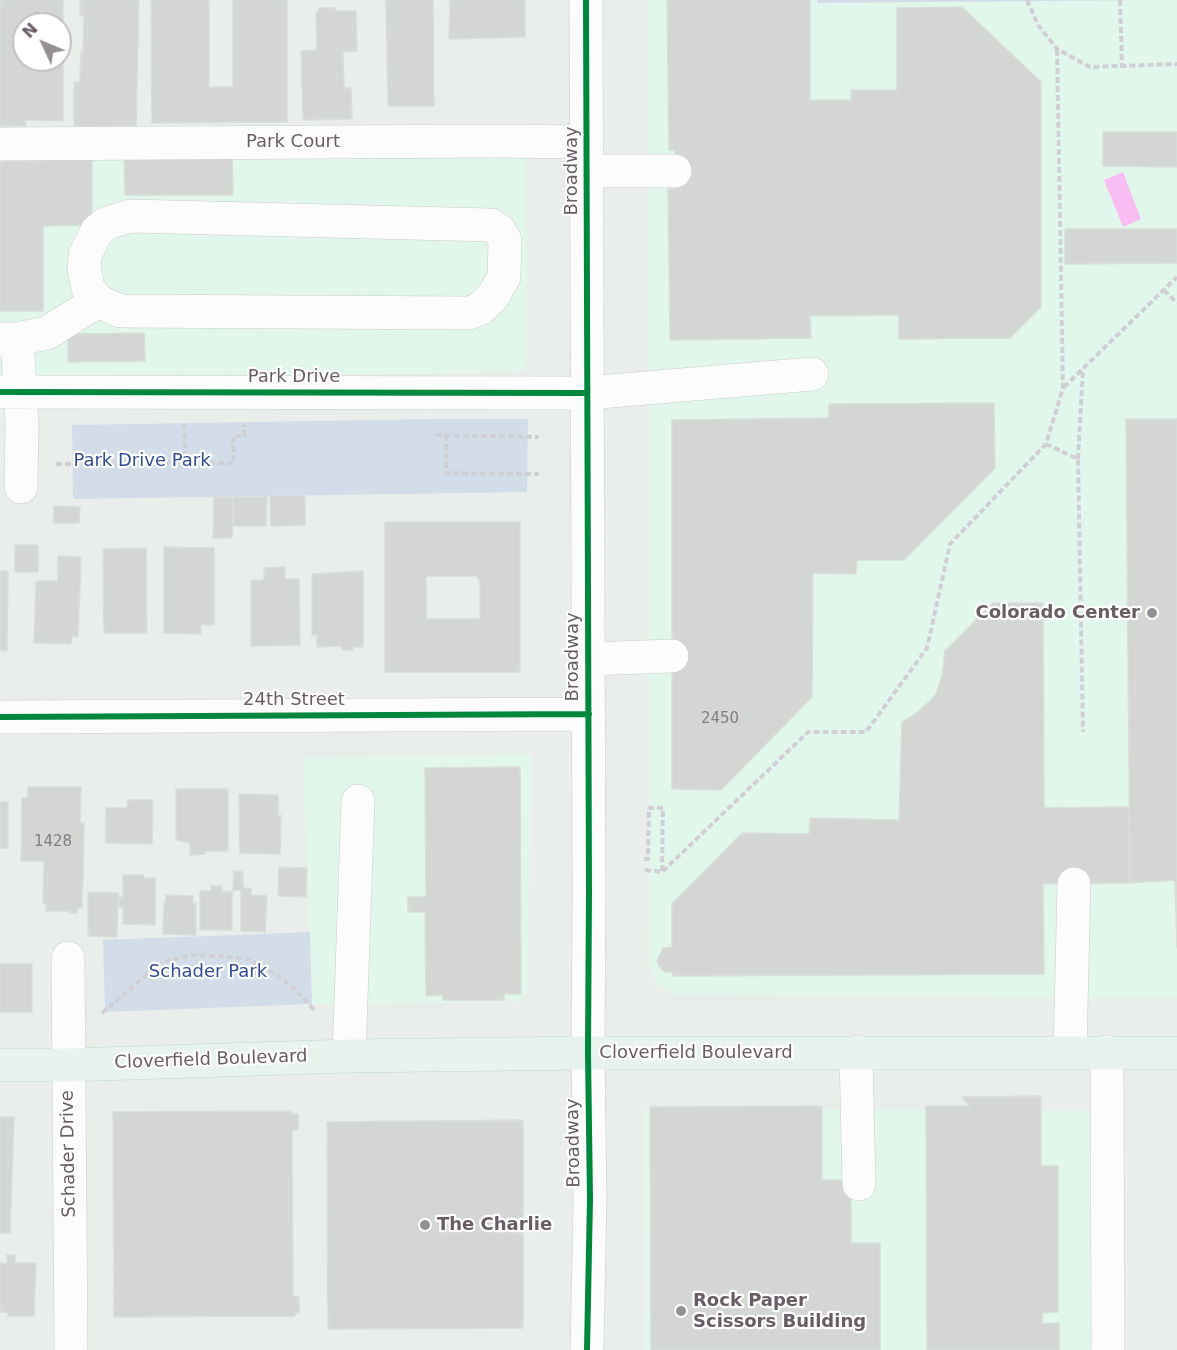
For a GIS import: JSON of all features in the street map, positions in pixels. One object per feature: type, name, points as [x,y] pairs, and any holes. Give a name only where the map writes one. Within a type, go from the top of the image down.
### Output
[{"type":"main road","name":"Cloverfield Boulevard","points":[[0,1065],[349,1056],[588,1053],[1177,1053]]},
{"type":"street","name":"Broadway","points":[[586,0],[590,1199],[587,1350]]},
{"type":"street","name":"Park Court","points":[[0,144],[492,141],[675,171]]},
{"type":"street","points":[[131,216],[490,225],[500,230],[505,240],[504,277],[494,296],[480,309],[469,313],[131,312],[120,311],[98,301],[88,288],[84,268],[85,255],[97,231],[107,223],[131,216]]},
{"type":"street","points":[[21,476],[22,424],[10,392],[8,339],[47,333],[98,301]]},
{"type":"street","name":"Park Drive","points":[[10,392],[587,393],[812,374]]},
{"type":"street","points":[[588,659],[672,656]]},
{"type":"street","name":"24th Street","points":[[0,717],[589,714]]},
{"type":"street","points":[[349,1056],[358,801]]},
{"type":"street","points":[[1070,1052],[1074,884]]},
{"type":"street","name":"Schader Drive","points":[[68,958],[71,1350]]},
{"type":"street","points":[[856,1052],[859,1184]]},
{"type":"street","points":[[1107,1052],[1108,1350]]},
{"type":"path","points":[[1028,0],[1038,25],[1057,49],[1090,68],[1177,64]]},
{"type":"path","points":[[1120,0],[1122,67]]},
{"type":"path","points":[[662,872],[808,732],[866,732],[927,648],[950,544],[1046,444],[1063,387],[1057,49]]},
{"type":"path","points":[[1063,387],[1177,277]]},
{"type":"path","points":[[1164,290],[1177,303]]},
{"type":"path","points":[[1083,369],[1078,459],[1083,732]]},
{"type":"path","points":[[184,415],[184,463]]},
{"type":"path","points":[[21,476],[184,463],[234,463],[233,436],[244,436],[244,423]]},
{"type":"path","points":[[436,435],[539,437]]},
{"type":"path","points":[[446,435],[446,473],[539,474]]},
{"type":"path","points":[[1046,444],[1078,459]]},
{"type":"path","points":[[644,859],[648,859],[649,808],[663,808],[662,872]]},
{"type":"path","points":[[645,870],[662,872]]},
{"type":"path","points":[[102,1013],[152,970],[170,960],[195,955],[250,960],[280,977],[296,990],[314,1010]]},
{"type":"shaded area","name":"Colorado Center","points":[[648,0],[1177,0],[1177,998],[672,994],[656,982],[649,964]]},
{"type":"shaded area","points":[[526,153],[527,356],[525,370],[0,379],[0,157]]},
{"type":"shaded area","points":[[1123,172],[1141,219],[1123,227],[1104,180]]},
{"type":"shaded area","points":[[531,755],[527,993],[519,1001],[312,1004],[303,758]]},
{"type":"shaded area","points":[[645,1108],[1095,1111],[1095,1350],[646,1350]]},
{"type":"green space","points":[[817,0],[1159,0],[817,3]]},
{"type":"green space","name":"Park Drive Park","points":[[528,419],[527,492],[73,499],[72,425]]},
{"type":"green space","name":"Schader Park","points":[[310,932],[312,1004],[105,1012],[103,940]]},
{"type":"building","points":[[0,0],[63,0],[63,12],[12,12],[12,72],[63,72],[63,121],[25,120],[26,126],[0,126]]},
{"type":"building","points":[[80,0],[139,0],[136,126],[74,126],[74,82],[80,82],[81,51],[83,52],[84,16],[80,16]]},
{"type":"building","points":[[151,0],[209,0],[209,87],[233,87],[233,0],[287,0],[287,122],[152,123]]},
{"type":"building","points":[[386,0],[433,0],[434,106],[388,106]]},
{"type":"building","points":[[450,0],[525,0],[525,37],[449,39]]},
{"type":"building","points":[[667,0],[810,0],[810,100],[851,100],[851,90],[897,90],[897,8],[962,7],[1041,82],[1041,307],[1010,338],[899,339],[899,315],[810,316],[811,338],[670,340],[668,189],[675,189],[675,150],[669,150]]},
{"type":"building","points":[[319,8],[356,11],[357,51],[343,52],[344,88],[351,88],[352,119],[303,120],[301,51],[317,50],[316,12]]},
{"type":"building","points":[[1103,132],[1177,132],[1177,167],[1103,166]]},
{"type":"building","points":[[232,156],[233,195],[125,195],[124,157]]},
{"type":"building","points":[[92,160],[92,225],[43,226],[43,311],[0,311],[0,161]]},
{"type":"building","points":[[1065,229],[1177,229],[1177,263],[1065,264]]},
{"type":"building","points":[[144,333],[145,361],[68,362],[68,334]]},
{"type":"building","points":[[994,403],[995,468],[904,560],[857,560],[856,574],[813,573],[812,697],[721,790],[672,789],[672,420],[829,418],[829,404]]},
{"type":"building","name":"Colorado Center","points":[[1126,419],[1177,419],[1177,948],[1175,880],[1130,883]]},
{"type":"building","points":[[270,496],[305,496],[305,525],[271,526]]},
{"type":"building","points":[[214,497],[233,497],[232,538],[213,538]]},
{"type":"building","points":[[233,497],[267,497],[266,526],[233,526]]},
{"type":"building","points":[[54,506],[80,507],[79,523],[53,523]]},
{"type":"building","points":[[385,522],[520,522],[520,672],[385,672]],"holes":[[[426,576],[476,576],[480,581],[480,619],[426,619]]]},
{"type":"building","points":[[15,545],[38,545],[38,572],[15,572]]},
{"type":"building","points":[[164,547],[214,548],[214,625],[201,625],[201,634],[164,633]]},
{"type":"building","points":[[146,548],[147,633],[104,633],[103,549]]},
{"type":"building","points":[[58,556],[81,557],[78,637],[72,636],[71,644],[34,643],[36,581],[58,581]]},
{"type":"building","points":[[285,567],[285,579],[299,579],[300,645],[251,646],[251,580],[264,580],[264,568]]},
{"type":"building","points":[[0,571],[8,571],[7,651],[0,650]]},
{"type":"building","points":[[363,571],[363,647],[342,650],[342,646],[317,647],[317,635],[312,635],[312,574]]},
{"type":"building","points":[[993,603],[1043,603],[1044,808],[1129,807],[1130,883],[1043,884],[1044,974],[673,976],[672,972],[665,972],[657,960],[663,948],[672,947],[672,904],[742,833],[809,834],[810,818],[899,820],[902,722],[914,715],[936,694],[942,676],[945,651]]},
{"type":"building","points":[[520,767],[521,994],[504,994],[504,1000],[443,1000],[443,995],[426,996],[425,912],[408,912],[408,897],[426,897],[425,768]]},
{"type":"building","points":[[28,787],[81,787],[80,823],[84,823],[83,886],[82,908],[77,908],[77,913],[46,911],[46,903],[43,903],[44,861],[21,861],[22,798],[27,798]]},
{"type":"building","points":[[176,789],[228,789],[228,851],[204,851],[205,854],[190,855],[190,843],[176,840]]},
{"type":"building","points":[[239,794],[278,795],[278,816],[281,815],[280,854],[240,853]]},
{"type":"building","points":[[128,800],[153,800],[152,844],[106,843],[106,808],[127,808]]},
{"type":"building","points":[[0,802],[8,802],[8,848],[0,848]]},
{"type":"building","points":[[279,867],[307,868],[306,897],[278,896]]},
{"type":"building","points":[[234,871],[243,872],[243,888],[251,888],[251,895],[267,896],[265,932],[241,931],[241,890],[233,890]]},
{"type":"building","points":[[123,875],[144,875],[144,878],[155,878],[155,925],[123,924],[123,907],[119,907],[119,897],[123,897]]},
{"type":"building","points":[[211,886],[222,886],[222,892],[232,891],[232,930],[200,930],[200,891],[211,891]]},
{"type":"building","points":[[88,892],[118,893],[117,937],[88,936]]},
{"type":"building","points":[[166,895],[193,896],[193,903],[196,903],[196,935],[163,934]]},
{"type":"building","points":[[0,964],[32,964],[32,1012],[0,1012]]},
{"type":"building","points":[[1041,1096],[1041,1166],[1058,1166],[1058,1312],[1042,1313],[1042,1324],[1059,1323],[1059,1350],[927,1350],[926,1106],[970,1106],[962,1097]]},
{"type":"building","points":[[822,1106],[822,1180],[851,1180],[851,1243],[880,1243],[880,1350],[651,1350],[650,1107]]},
{"type":"building","points":[[291,1111],[292,1114],[298,1114],[298,1130],[292,1130],[293,1296],[299,1297],[299,1312],[295,1313],[295,1316],[114,1317],[113,1112]]},
{"type":"building","points":[[0,1117],[14,1117],[10,1233],[0,1233]]},
{"type":"building","name":"The Charlie","points":[[523,1120],[523,1328],[328,1329],[327,1122]]},
{"type":"building","points":[[7,1255],[15,1255],[15,1263],[36,1263],[34,1316],[8,1316],[8,1312],[0,1312],[0,1263],[7,1263]]},
{"type":"cycle path","points":[[586,0],[590,1199],[587,1350]]},
{"type":"cycle path","points":[[0,392],[587,393]]},
{"type":"cycle path","points":[[0,717],[589,714]]},
{"type":"place","name":"Colorado Center","points":[[1152,613]]},
{"type":"place","name":"The Charlie","points":[[425,1225]]},
{"type":"place","name":"Rock Paper Scissors Building","points":[[681,1311]]}]
